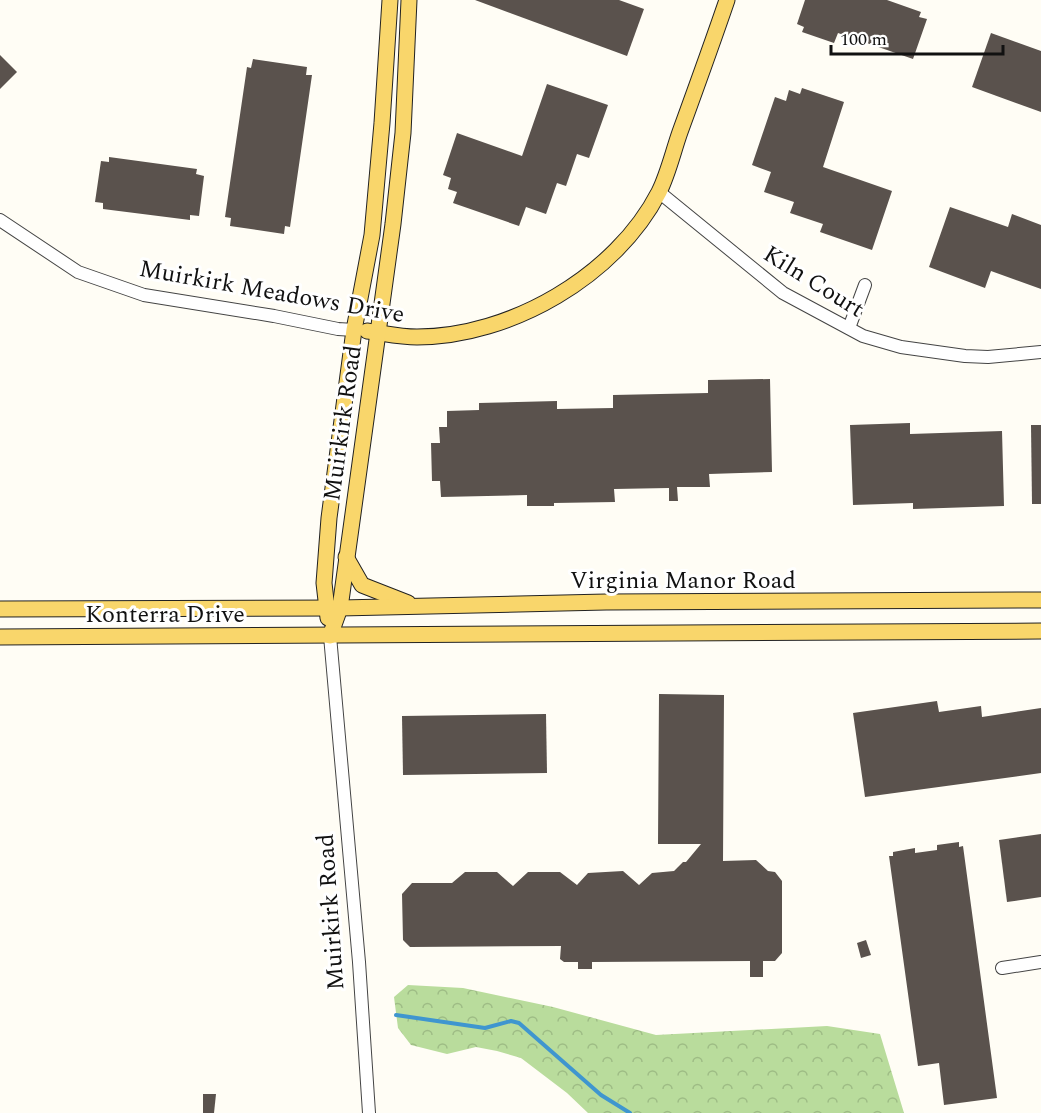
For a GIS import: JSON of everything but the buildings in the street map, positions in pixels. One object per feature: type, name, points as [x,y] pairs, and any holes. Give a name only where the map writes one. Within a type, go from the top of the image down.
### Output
[{"type":"main road","name":"Muirkirk Road","points":[[333,608],[324,583],[329,518],[354,330],[372,236],[390,0]]},
{"type":"main road","name":"Muirkirk Road","points":[[330,636],[333,608],[346,557],[360,472],[393,224],[403,133],[409,0]]},
{"type":"main road","name":"Muirkirk Meadows Drive","points":[[354,330],[415,337],[467,332],[494,325],[527,311],[589,275],[639,223],[659,192],[728,0]]},
{"type":"main road","points":[[346,557],[362,585],[417,606]]},
{"type":"main road","name":"Virginia Manor Road","points":[[333,608],[606,602],[1041,600]]},
{"type":"main road","name":"Konterra Drive","points":[[0,609],[333,608]]},
{"type":"main road","points":[[330,636],[1041,631]]},
{"type":"main road","name":"Konterra Drive","points":[[0,637],[330,636]]},
{"type":"street","name":"Kiln Court","points":[[659,192],[783,293],[863,336],[901,347],[932,352],[988,357],[1041,352]]},
{"type":"street","name":"Muirkirk Meadows Drive","points":[[0,220],[78,272],[144,295],[354,330]]},
{"type":"street","points":[[849,328],[865,285]]},
{"type":"street","name":"Muirkirk Road","points":[[330,636],[369,1113]]},
{"type":"street","points":[[1002,968],[1041,962]]},
{"type":"green space","points":[[408,985],[463,988],[553,1007],[656,1035],[827,1026],[880,1034],[904,1113],[588,1113],[567,1093],[521,1058],[476,1047],[447,1054],[411,1045],[398,1028],[394,997]]},
{"type":"waterway","points":[[396,1015],[485,1028],[511,1021],[519,1023],[601,1095],[630,1113]]}]
